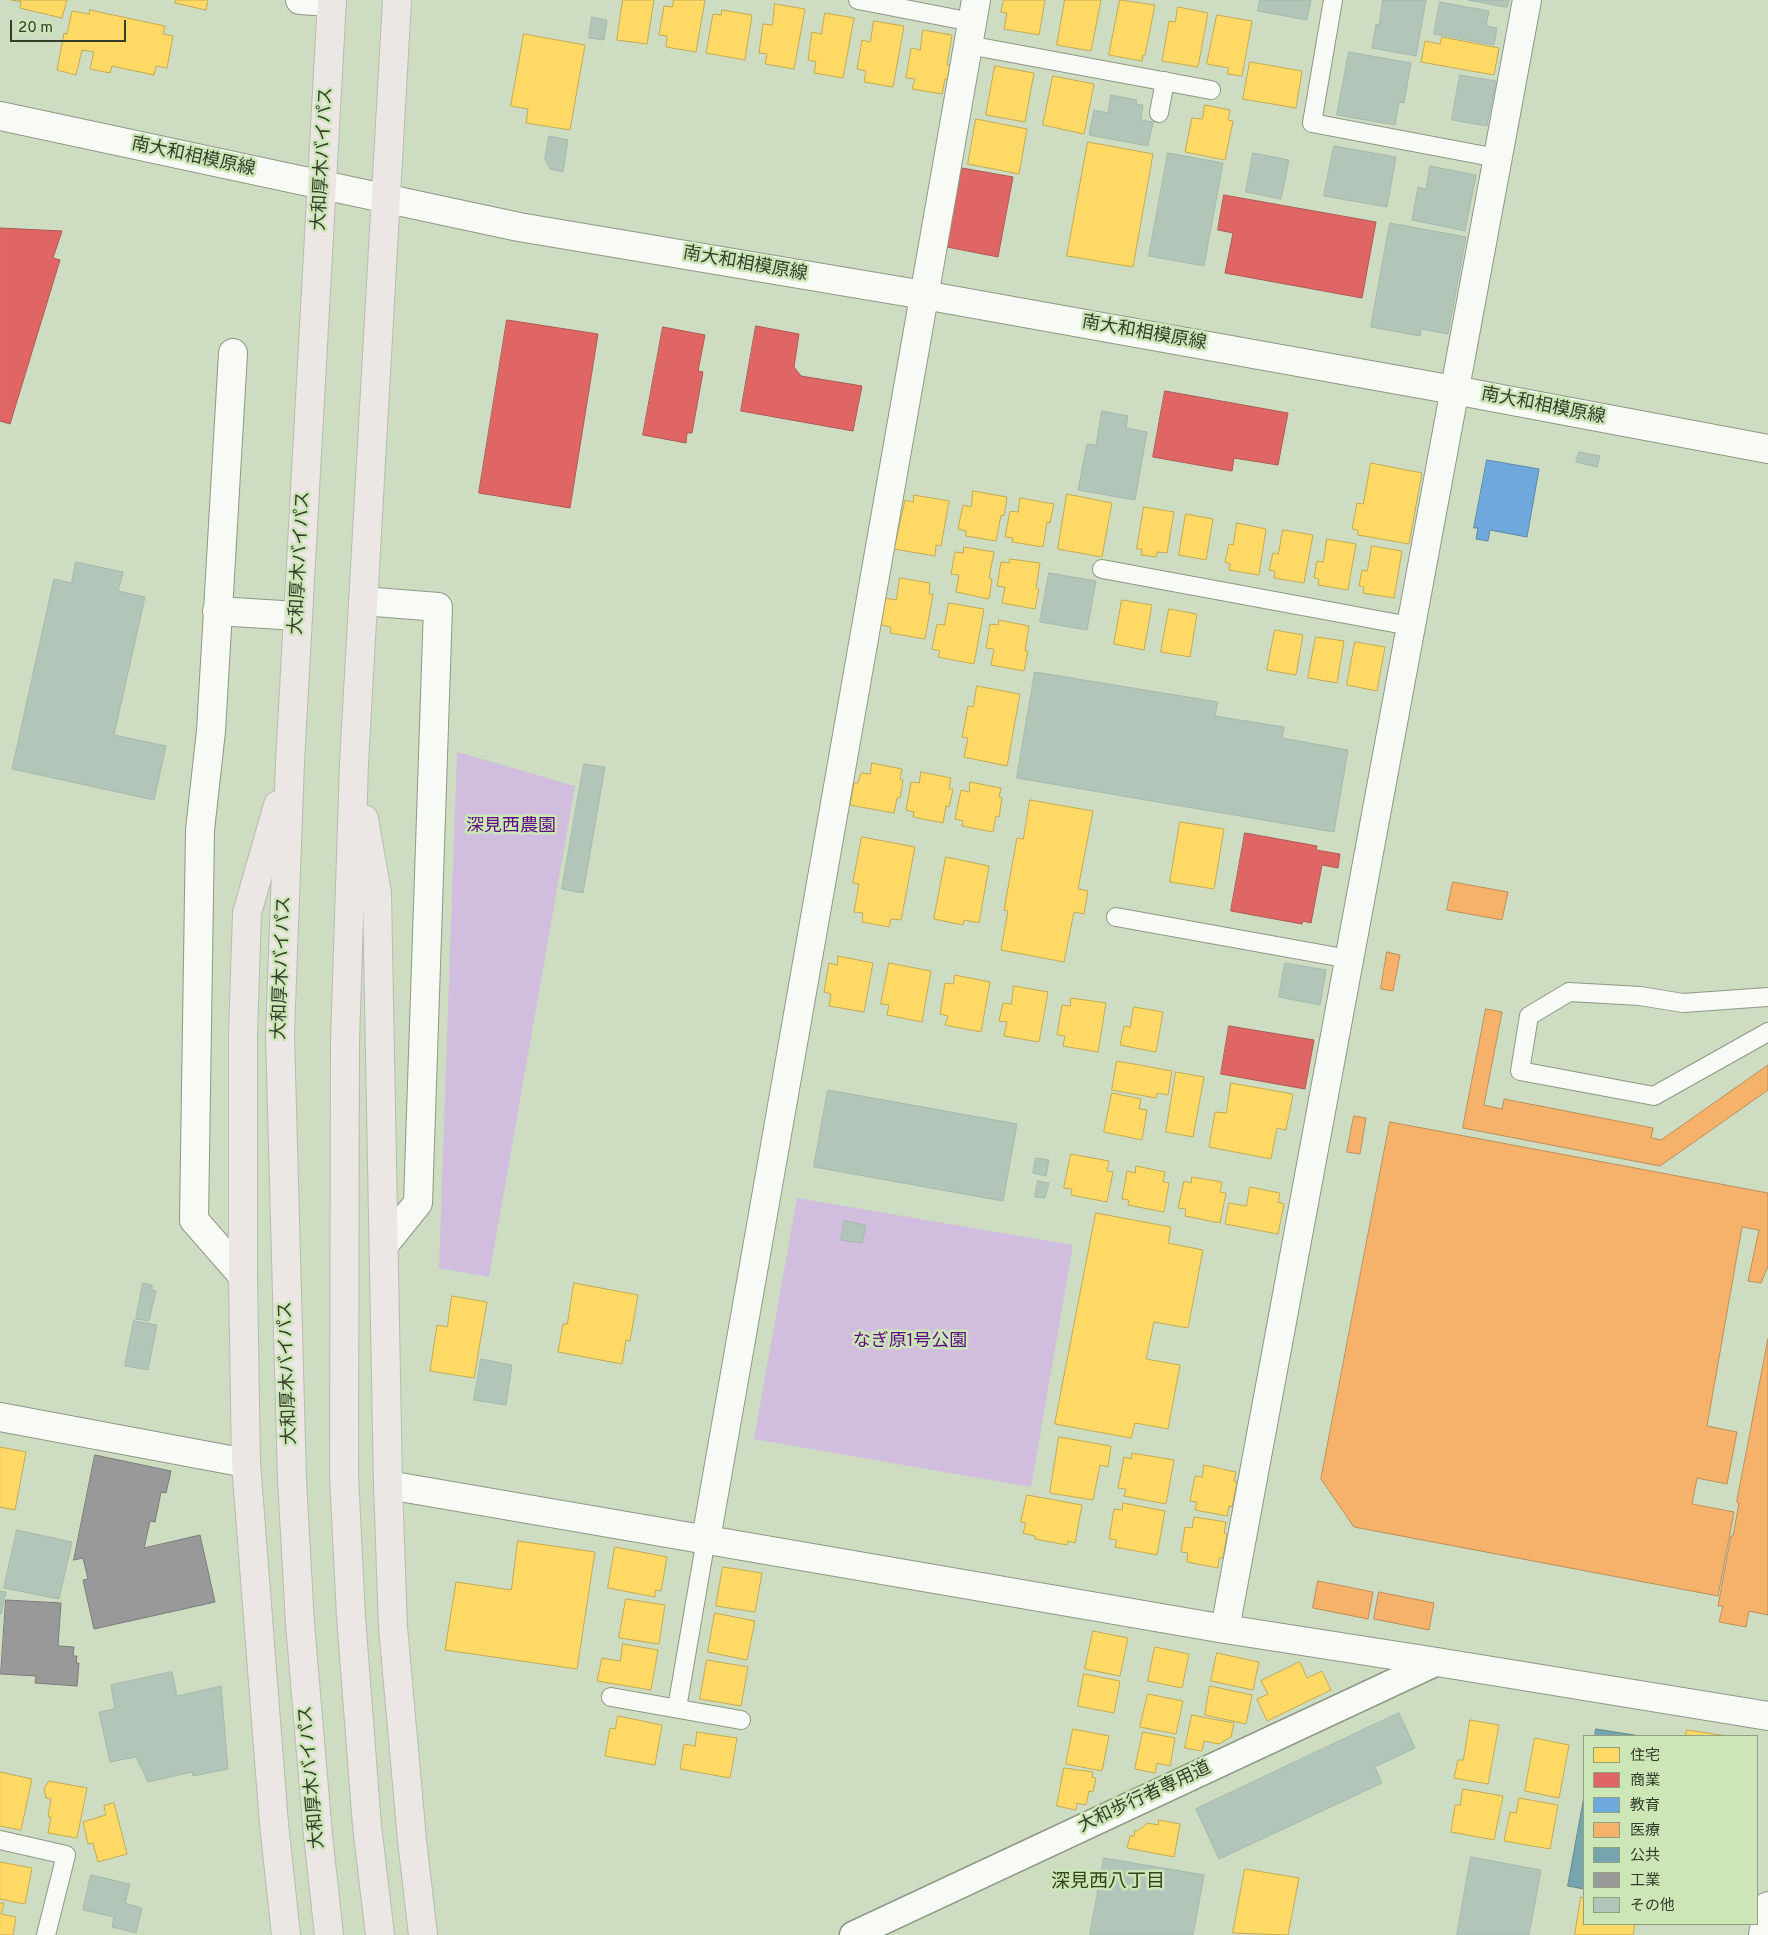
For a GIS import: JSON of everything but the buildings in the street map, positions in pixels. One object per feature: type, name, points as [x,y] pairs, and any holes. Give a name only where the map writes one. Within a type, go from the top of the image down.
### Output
[{"type":"highway","points":[[380,1935],[366,1826],[351,1617],[344,1476],[345,1041],[354,763],[397,0]]},
{"type":"highway","name":"大和厚木バイパス","points":[[329,1935],[318,1835],[301,1633],[292,1480],[280,1034],[290,762],[332,1]]},
{"type":"highway","points":[[286,1935],[274,1824],[246,1463],[243,1276],[243,1034],[247,913],[290,762]]},
{"type":"highway","points":[[354,763],[377,893],[388,1485],[393,1627],[412,1840],[423,1935]]},
{"type":"street","points":[[300,0],[332,1]]},
{"type":"street","points":[[1225,1629],[1527,0]]},
{"type":"street","points":[[706,1539],[972,22]]},
{"type":"street","name":"南大和相模原線","points":[[0,116],[519,227],[924,295],[1454,390],[1768,449]]},
{"type":"street","points":[[233,353],[211,731],[200,830],[194,1220],[243,1276]]},
{"type":"street","points":[[363,601],[438,607],[418,1204],[384,1245]]},
{"type":"street","points":[[217,611],[298,616]]},
{"type":"street","points":[[0,1417],[246,1463]]},
{"type":"street","points":[[388,1485],[1225,1629],[1768,1716]]},
{"type":"street","name":"大和歩行者専用道","points":[[853,1935],[1437,1662]]},
{"type":"street","points":[[1763,1935],[1768,1906]]},
{"type":"lane","points":[[858,0],[972,22],[1165,81],[1211,90]]},
{"type":"lane","points":[[1333,0],[1312,123],[1497,158]]},
{"type":"lane","points":[[1159,113],[1165,81]]},
{"type":"lane","points":[[1102,569],[1410,626]]},
{"type":"lane","points":[[1116,917],[1349,959]]},
{"type":"lane","points":[[1768,997],[1683,1002],[1640,996],[1569,992],[1529,1016],[1520,1071],[1654,1096],[1768,1032]]},
{"type":"lane","points":[[677,1708],[706,1539]]},
{"type":"lane","points":[[611,1697],[741,1720]]},
{"type":"lane","points":[[0,1840],[66,1854],[46,1935]]},
{"type":"green space","name":"深見西農園","points":[[457,752],[575,786],[489,1277],[439,1268]]},
{"type":"green space","name":"なぎ原1号公園","points":[[797,1198],[1073,1245],[1031,1487],[754,1439]]},
{"type":"district","name":"深見西八丁目","points":[[1108,1883]]}]
